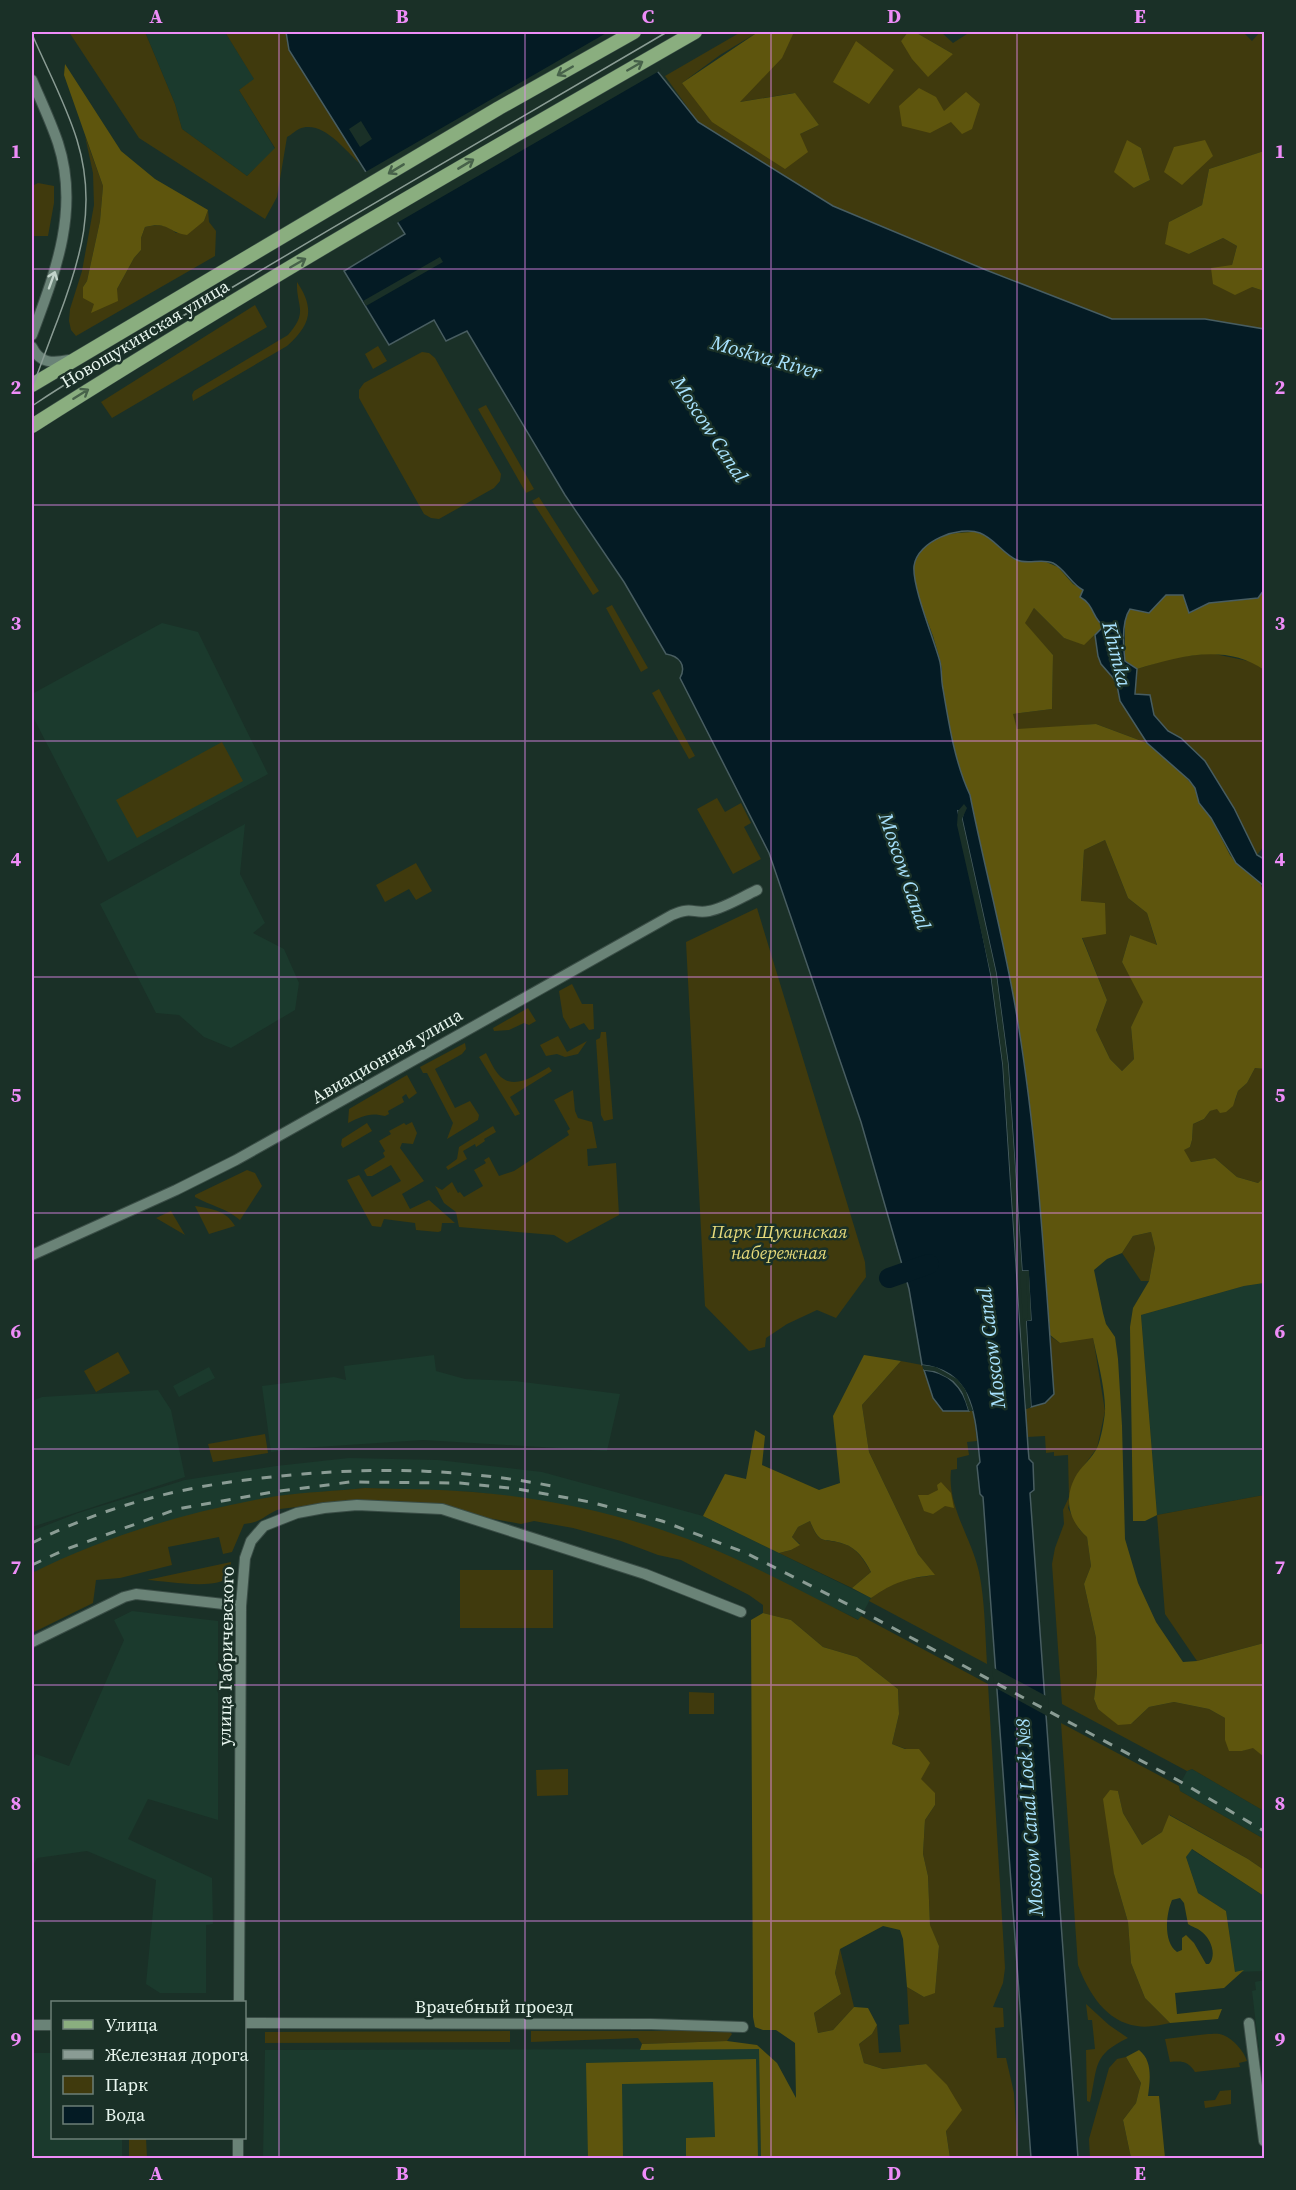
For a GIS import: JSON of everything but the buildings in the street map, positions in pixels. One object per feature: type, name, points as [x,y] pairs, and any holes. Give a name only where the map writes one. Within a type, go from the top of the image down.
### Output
[{"type":"main road","name":"Новощукинская улица","points":[[32,385],[499,108],[634,32]]},
{"type":"main road","name":"Новощукинская улица","points":[[32,426],[128,364],[695,32]]},
{"type":"street","points":[[32,80],[59,144],[66,178],[67,204],[64,235],[55,275],[32,335]]},
{"type":"street","points":[[32,347],[38,357],[45,362],[73,360]]},
{"type":"street","name":"Авиационная улица","points":[[32,1255],[176,1190],[255,1150],[414,1058],[672,915],[688,909],[704,912],[713,910],[757,890]]},
{"type":"street","name":"улица Габричевского","points":[[239,2001],[241,1606],[245,1558],[251,1541],[264,1527],[297,1513],[324,1508],[357,1505],[442,1509],[645,1574],[741,1612]]},
{"type":"street","points":[[32,1642],[124,1597],[136,1594],[241,1606]]},
{"type":"street","name":"Врачебный проезд","points":[[246,2023],[651,2024],[743,2027]]},
{"type":"street","points":[[1249,2023],[1264,2140]]},
{"type":"street","points":[[32,2025],[51,2025]]},
{"type":"street","points":[[238,2139],[238,2158]]},
{"type":"shaded area","points":[[145,32],[225,32],[255,80],[239,90],[275,149],[247,176],[182,129],[175,104]]},
{"type":"shaded area","points":[[758,32],[794,32],[782,58],[740,102],[795,93],[819,125],[800,134],[808,152],[785,169],[712,122],[682,83]]},
{"type":"shaded area","points":[[908,32],[915,32],[953,54],[928,77],[912,59],[901,41]]},
{"type":"shaded area","points":[[856,41],[894,70],[869,104],[833,82]]},
{"type":"shaded area","points":[[65,64],[121,151],[155,179],[208,210],[204,221],[187,235],[159,225],[145,227],[141,238],[141,250],[117,289],[118,301],[91,313],[94,304],[83,298],[83,287],[87,281],[100,221],[103,186],[64,75]]},
{"type":"shaded area","points":[[919,88],[936,97],[944,111],[966,92],[980,104],[972,129],[962,134],[951,122],[930,133],[902,126],[899,106]]},
{"type":"shaded area","points":[[1127,140],[1141,148],[1150,180],[1134,188],[1114,172]]},
{"type":"shaded area","points":[[1205,140],[1213,156],[1182,185],[1164,172],[1174,147]]},
{"type":"shaded area","points":[[1264,151],[1264,291],[1252,287],[1235,295],[1213,284],[1211,268],[1232,265],[1237,246],[1223,238],[1189,254],[1165,244],[1169,222],[1202,205],[1209,169]]},
{"type":"shaded area","points":[[968,532],[984,535],[1019,561],[1044,561],[1058,567],[1073,584],[1083,590],[1104,626],[1084,645],[1064,638],[1034,608],[1025,623],[1053,655],[1052,709],[1013,714],[1017,729],[1096,724],[1147,743],[1181,772],[1195,788],[1199,803],[1211,818],[1230,855],[1261,884],[1264,896],[1264,1069],[1255,1068],[1247,1083],[1238,1091],[1233,1106],[1226,1112],[1220,1113],[1217,1109],[1210,1111],[1204,1119],[1193,1124],[1190,1147],[1184,1150],[1191,1162],[1215,1158],[1237,1177],[1258,1183],[1264,1177],[1264,1283],[1244,1286],[1141,1315],[1157,1515],[1145,1521],[1133,1521],[1130,1327],[1133,1308],[1149,1281],[1155,1248],[1151,1232],[1133,1236],[1122,1253],[1107,1259],[1094,1270],[1106,1324],[1115,1337],[1122,1426],[1125,1539],[1138,1583],[1156,1622],[1183,1662],[1197,1661],[1264,1643],[1264,1757],[1253,1748],[1229,1751],[1225,1740],[1225,1718],[1209,1709],[1174,1702],[1149,1707],[1131,1724],[1118,1725],[1098,1709],[1094,1699],[1097,1674],[1096,1638],[1084,1584],[1091,1566],[1087,1537],[1075,1523],[1069,1500],[1077,1474],[1095,1452],[1100,1440],[1105,1412],[1103,1385],[1093,1338],[1060,1343],[1050,1335],[1033,1140],[1013,994],[970,795],[953,744],[942,685],[941,662],[918,596],[914,576],[916,557],[926,544],[942,536]],"holes":[[[1105,840],[1128,898],[1147,913],[1157,945],[1130,935],[1122,962],[1143,1002],[1131,1027],[1134,1059],[1122,1071],[1110,1059],[1096,1030],[1107,1000],[1082,938],[1106,934],[1105,903],[1081,901],[1084,850]]]},
{"type":"shaded area","points":[[1264,590],[1264,670],[1250,662],[1218,654],[1185,656],[1137,669],[1125,661],[1125,615],[1130,609],[1148,612],[1166,595],[1184,595],[1190,613],[1209,603],[1258,598]]},
{"type":"shaded area","points":[[162,623],[198,632],[268,774],[108,862],[32,715],[32,694]]},
{"type":"shaded area","points":[[245,824],[240,874],[265,923],[253,933],[284,949],[299,983],[295,1010],[231,1048],[204,1037],[179,1015],[156,1013],[100,904]]},
{"type":"shaded area","points":[[1264,1283],[1264,1495],[1157,1515],[1141,1315],[1244,1286]]},
{"type":"shaded area","points":[[434,1355],[436,1371],[465,1379],[515,1381],[620,1394],[607,1451],[423,1440],[271,1452],[262,1386],[334,1377],[346,1380],[344,1366]]},
{"type":"shaded area","points":[[864,1355],[901,1361],[862,1405],[869,1452],[918,1554],[935,1575],[901,1582],[871,1598],[852,1588],[871,1572],[857,1551],[837,1542],[823,1540],[817,1535],[810,1521],[798,1527],[792,1537],[800,1545],[779,1553],[703,1516],[725,1474],[746,1479],[755,1430],[765,1436],[762,1465],[819,1490],[840,1483],[833,1416]]},
{"type":"shaded area","points":[[209,1367],[215,1378],[179,1397],[173,1386]]},
{"type":"shaded area","points":[[158,1390],[171,1410],[185,1477],[32,1527],[32,1401],[42,1397]]},
{"type":"shaded area","points":[[349,1458],[438,1460],[542,1472],[703,1516],[871,1598],[859,1620],[703,1545],[647,1526],[590,1511],[474,1492],[365,1488],[280,1496],[32,1588],[32,1531],[78,1513],[185,1480]]},
{"type":"shaded area","points":[[941,1482],[951,1493],[954,1508],[945,1506],[933,1514],[924,1511],[918,1495],[928,1495],[938,1490],[937,1485]]},
{"type":"shaded area","points":[[132,1611],[218,1621],[218,1820],[148,1799],[128,1839],[212,1878],[213,1924],[206,1925],[206,1993],[160,1993],[146,1984],[156,1880],[87,1851],[37,1858],[32,1868],[32,1764],[36,1754],[69,1766],[124,1640],[114,1620]]},
{"type":"shaded area","points":[[763,1613],[791,1620],[823,1647],[857,1657],[898,1689],[899,1714],[892,1744],[905,1749],[919,1749],[930,1763],[921,1779],[935,1793],[935,1805],[925,1820],[923,1854],[928,1876],[930,1925],[939,1946],[935,1993],[924,1997],[907,1987],[903,1939],[900,1930],[883,1926],[840,1949],[835,1973],[841,1994],[814,2013],[818,2033],[833,2030],[854,2007],[868,2008],[877,2025],[872,2034],[859,2044],[864,2063],[883,2069],[926,2064],[947,2085],[962,2110],[946,2131],[950,2158],[761,2158],[759,2049],[640,2050],[642,2044],[727,2041],[757,2045],[777,2063],[796,2098],[795,2043],[776,2030],[763,2030],[755,2027],[753,2017],[751,1620]]},
{"type":"shaded area","points":[[1192,1769],[1264,1811],[1264,1839],[1180,1791],[1179,1786],[1187,1771]]},
{"type":"shaded area","points":[[1110,1790],[1118,1791],[1123,1813],[1142,1845],[1162,1832],[1169,1815],[1264,1870],[1264,1896],[1192,1849],[1186,1857],[1198,1893],[1226,1911],[1235,1972],[1244,1970],[1224,1988],[1175,1993],[1177,2014],[1222,2009],[1218,2019],[1170,2023],[1145,1998],[1131,1963],[1128,1922],[1114,1874],[1103,1799]],"holes":[[[1180,1898],[1184,1903],[1188,1924],[1205,1935],[1210,1943],[1213,1956],[1209,1964],[1206,1964],[1194,1943],[1186,1935],[1182,1938],[1182,1950],[1177,1952],[1169,1942],[1167,1920],[1172,1900]]]},
{"type":"shaded area","points":[[1191,1849],[1264,1896],[1264,1971],[1235,1972],[1226,1911],[1198,1893],[1186,1857]]},
{"type":"shaded area","points":[[1264,1980],[1264,2074],[1262,2074],[1252,1991],[1256,1990],[1255,1982]]},
{"type":"shaded area","points":[[759,2049],[761,2158],[263,2158],[265,2050]]},
{"type":"shaded area","points":[[1139,2050],[1149,2065],[1148,2096],[1159,2096],[1165,2158],[1131,2158],[1123,2120],[1136,2103],[1141,2083],[1126,2057]]},
{"type":"shaded area","points":[[32,2053],[51,2053],[51,2139],[122,2139],[122,2158],[32,2158]]},
{"type":"shaded area","points":[[756,2059],[758,2158],[686,2158],[686,2138],[715,2137],[713,2082],[622,2084],[623,2158],[588,2158],[586,2063]]},
{"type":"green space","points":[[69,32],[145,32],[175,104],[182,129],[247,176],[275,148],[239,90],[254,79],[225,32],[286,32],[289,50],[359,163],[324,132],[308,127],[298,130],[287,137],[277,197],[265,219],[139,138]]},
{"type":"green space","points":[[741,32],[758,32],[720,55],[682,83],[800,134],[819,125],[794,93],[739,102],[781,58],[793,32],[908,32],[901,41],[953,54],[915,32],[941,32],[953,43],[967,34],[964,32],[1243,32],[1252,41],[1260,32],[1264,32],[1264,151],[1209,169],[1202,205],[1169,222],[1189,254],[1223,238],[1237,246],[1232,265],[1252,287],[1264,291],[1264,329],[1205,319],[1112,319],[986,270],[833,206],[698,122],[665,76]],"holes":[[[1127,141],[1141,148],[1150,180],[1134,188]]]},
{"type":"green space","points":[[85,136],[103,186],[100,221],[87,281],[83,287],[117,289],[141,250],[141,238],[145,227],[162,226],[176,233],[204,221],[208,210],[209,222],[216,231],[215,256],[76,336],[71,330],[69,321],[70,309],[82,271],[94,205],[93,173]]},
{"type":"green space","points":[[38,183],[54,186],[54,203],[48,236],[32,236],[32,186]]},
{"type":"green space","points":[[297,282],[306,300],[308,316],[295,338],[287,346],[193,401],[194,391],[288,335],[300,314]]},
{"type":"green space","points":[[255,305],[267,327],[112,418],[101,402]]},
{"type":"green space","points":[[378,346],[387,361],[373,369],[365,354]]},
{"type":"green space","points":[[422,352],[429,353],[435,358],[501,474],[500,481],[494,488],[439,519],[424,514],[359,398],[359,390],[364,383]]},
{"type":"green space","points":[[486,405],[534,489],[526,493],[478,409]]},
{"type":"green space","points":[[539,497],[599,591],[593,595],[532,501]]},
{"type":"green space","points":[[612,605],[648,668],[641,672],[606,608]]},
{"type":"green space","points":[[1034,608],[1064,638],[1084,644],[1095,635],[1101,664],[1114,679],[1120,701],[1147,743],[1096,724],[1017,730],[1012,714],[1052,709],[1053,655],[1024,623]]},
{"type":"green space","points":[[1210,653],[1253,662],[1264,670],[1264,846],[1257,855],[1234,808],[1205,761],[1181,738],[1168,731],[1154,715],[1150,695],[1135,695],[1137,669],[1172,658]]},
{"type":"green space","points":[[659,689],[695,756],[689,759],[652,693]]},
{"type":"green space","points":[[222,742],[243,781],[137,838],[116,800]]},
{"type":"green space","points":[[717,798],[725,812],[741,803],[751,823],[744,827],[761,859],[733,874],[697,809]]},
{"type":"green space","points":[[1105,840],[1128,898],[1147,913],[1157,946],[1130,935],[1122,962],[1144,1002],[1131,1027],[1134,1059],[1122,1071],[1110,1059],[1096,1030],[1107,1000],[1082,937],[1105,903],[1081,902],[1084,850]]},
{"type":"green space","points":[[416,863],[432,891],[416,900],[409,889],[385,902],[376,885]]},
{"type":"green space","name":"Парк Щукинская набережная","points":[[757,908],[865,1262],[866,1277],[836,1318],[817,1310],[787,1324],[766,1338],[765,1347],[749,1351],[705,1306],[686,942]]},
{"type":"green space","points":[[572,984],[582,1004],[593,1004],[594,1029],[589,1030],[584,1023],[570,1029],[563,1017],[559,991]]},
{"type":"green space","points":[[528,1008],[536,1021],[529,1025],[524,1023],[509,1030],[494,1031],[493,1028]]},
{"type":"green space","points":[[601,1032],[606,1032],[613,1119],[604,1121],[601,1115],[596,1040],[600,1038]]},
{"type":"green space","points":[[558,1036],[567,1052],[587,1041],[578,1054],[565,1057],[557,1054],[546,1056],[540,1045]]},
{"type":"green space","points":[[465,1043],[466,1049],[462,1054],[435,1069],[455,1108],[470,1101],[479,1115],[478,1120],[447,1139],[453,1123],[427,1073],[423,1073],[420,1067]]},
{"type":"green space","points":[[486,1053],[498,1074],[510,1082],[524,1080],[549,1067],[552,1071],[510,1097],[520,1114],[515,1116],[479,1057]]},
{"type":"green space","points":[[1255,1068],[1264,1069],[1264,1177],[1258,1183],[1237,1177],[1215,1158],[1191,1162],[1183,1150],[1190,1147],[1193,1124],[1204,1119],[1210,1111],[1235,1101],[1238,1091],[1247,1083]]},
{"type":"green space","points":[[407,1075],[417,1093],[409,1099],[406,1094],[402,1097],[404,1102],[388,1111],[389,1114],[385,1116],[366,1115],[348,1123],[349,1109]]},
{"type":"green space","points":[[573,1090],[578,1118],[592,1122],[597,1148],[587,1149],[588,1166],[616,1163],[619,1215],[567,1243],[554,1235],[459,1227],[456,1212],[444,1203],[435,1186],[442,1190],[452,1182],[458,1193],[460,1192],[464,1197],[483,1186],[474,1170],[486,1163],[484,1160],[489,1157],[499,1176],[514,1171],[569,1135],[567,1131],[570,1129],[554,1100]]},
{"type":"green space","points":[[412,1122],[417,1133],[413,1144],[402,1143],[400,1148],[424,1181],[402,1194],[410,1209],[429,1200],[455,1223],[442,1223],[441,1231],[438,1232],[416,1230],[415,1223],[384,1219],[381,1227],[372,1226],[347,1180],[359,1175],[372,1197],[401,1181],[391,1165],[372,1176],[367,1176],[364,1170],[385,1157],[383,1153],[385,1151],[379,1141],[391,1134],[389,1131],[404,1123],[406,1125]]},
{"type":"green space","points":[[367,1123],[372,1131],[343,1148],[342,1139]]},
{"type":"green space","points":[[493,1126],[496,1132],[476,1147],[475,1144],[463,1151],[467,1159],[448,1170],[446,1167],[457,1159],[459,1147]]},
{"type":"green space","points":[[247,1170],[255,1173],[262,1186],[240,1220],[195,1197],[195,1195]]},
{"type":"green space","points":[[195,1206],[223,1213],[235,1226],[209,1234]]},
{"type":"green space","points":[[171,1211],[185,1235],[156,1218]]},
{"type":"green space","points":[[1151,1232],[1155,1248],[1149,1281],[1141,1281],[1122,1253],[1133,1236]]},
{"type":"green space","points":[[1050,1336],[1060,1343],[1093,1337],[1105,1411],[1097,1448],[1077,1475],[1068,1508],[1079,1529],[1087,1537],[1091,1566],[1084,1584],[1096,1638],[1097,1674],[1094,1699],[1098,1709],[1131,1724],[1149,1707],[1174,1702],[1209,1709],[1225,1718],[1225,1740],[1242,1751],[1253,1747],[1264,1757],[1264,1811],[1192,1769],[1187,1771],[1062,1704],[1052,1564],[1064,1524],[1063,1510],[1069,1497],[1068,1455],[1054,1456],[1054,1452],[1046,1453],[1045,1436],[1027,1437],[1026,1409],[1045,1403],[1054,1394]]},
{"type":"green space","points":[[118,1352],[130,1373],[96,1392],[84,1371]]},
{"type":"green space","points":[[901,1361],[922,1365],[933,1398],[943,1411],[973,1411],[977,1441],[967,1442],[969,1455],[957,1458],[957,1469],[951,1470],[951,1484],[956,1509],[979,1572],[984,1606],[987,1664],[869,1601],[875,1594],[890,1585],[907,1579],[934,1575],[918,1554],[869,1452],[862,1405]]},
{"type":"green space","points":[[265,1434],[268,1453],[213,1462],[208,1444]]},
{"type":"green space","points":[[365,1488],[446,1490],[502,1495],[561,1504],[648,1525],[742,1562],[858,1620],[861,1616],[988,1684],[1005,1968],[1003,1983],[993,2007],[1003,2008],[1004,2027],[995,2028],[997,2058],[1006,2058],[1014,2093],[1018,2158],[950,2158],[946,2131],[926,2064],[883,2069],[864,2063],[859,2044],[872,2034],[877,2025],[879,2053],[901,2052],[899,2025],[909,2024],[907,1987],[924,1997],[935,1992],[939,1946],[930,1926],[928,1876],[923,1854],[925,1820],[935,1805],[920,1779],[919,1749],[906,1749],[892,1744],[899,1714],[898,1689],[857,1657],[823,1647],[791,1620],[763,1613],[763,1605],[749,1595],[681,1560],[573,1528],[534,1521],[521,1524],[483,1517],[449,1506],[355,1500],[274,1511],[256,1522],[244,1524],[232,1552],[223,1554],[219,1537],[168,1547],[172,1565],[120,1578],[96,1580],[93,1603],[32,1633],[32,1573],[61,1559],[183,1516],[277,1496]]},
{"type":"green space","points":[[1264,1495],[1264,1643],[1197,1661],[1165,1614],[1157,1515]]},
{"type":"green space","points":[[810,1521],[817,1535],[823,1540],[853,1548],[871,1572],[852,1588],[779,1553],[791,1550],[800,1544],[792,1537],[798,1527]]},
{"type":"green space","points":[[231,1562],[230,1576],[224,1581],[191,1584],[147,1580]]},
{"type":"green space","points":[[460,1570],[553,1570],[553,1628],[460,1628]]},
{"type":"green space","points":[[689,1692],[714,1693],[714,1714],[689,1714]]},
{"type":"green space","points":[[1061,1723],[1179,1786],[1180,1791],[1264,1839],[1264,1870],[1170,1815],[1162,1832],[1142,1845],[1123,1813],[1118,1791],[1114,1874],[1128,1922],[1131,1963],[1145,1998],[1170,2023],[1141,2027],[1116,2019],[1093,1995],[1078,1965]]},
{"type":"green space","points":[[568,1769],[568,1795],[537,1796],[536,1770]]},
{"type":"green space","points":[[840,1949],[854,2007],[833,2030],[818,2033],[814,2013],[841,1994],[835,1973]]},
{"type":"green space","points":[[1086,2004],[1109,2025],[1128,2038],[1116,2044],[1102,2056],[1096,2070],[1090,2102],[1087,2101],[1086,2050],[1095,2049],[1092,2020],[1088,2020]]},
{"type":"green space","points":[[510,2031],[510,2042],[265,2043],[265,2032]]},
{"type":"green space","points":[[531,2031],[729,2031],[732,2034],[727,2041],[642,2044],[638,2038],[531,2042]]},
{"type":"green space","points":[[1221,2034],[1231,2039],[1241,2049],[1247,2061],[1239,2063],[1240,2067],[1195,2072],[1184,2062],[1170,2062],[1165,2039]]},
{"type":"green space","points":[[1126,2057],[1141,2083],[1136,2103],[1123,2120],[1131,2158],[1090,2158],[1089,2139],[1109,2068],[1117,2059]]},
{"type":"green space","points":[[1231,2090],[1231,2104],[1205,2108],[1204,2101],[1215,2100],[1220,2091]]},
{"type":"green space","points":[[129,2139],[146,2139],[147,2158],[129,2158]]},
{"type":"water","points":[[286,32],[626,32],[698,122],[833,206],[986,270],[1112,319],[1205,319],[1264,329],[1264,590],[1258,598],[1209,603],[1189,613],[1183,595],[1166,595],[1149,613],[1130,609],[1125,620],[1123,641],[1125,661],[1137,669],[1135,694],[1150,695],[1154,715],[1168,731],[1181,738],[1205,761],[1234,808],[1257,855],[1264,859],[1264,886],[1236,863],[1211,818],[1199,803],[1195,788],[1147,743],[1120,701],[1117,685],[1101,664],[1098,656],[1095,635],[1104,626],[1097,620],[1085,600],[1080,597],[1083,590],[1061,569],[1053,563],[1017,560],[985,536],[972,531],[951,533],[931,542],[917,557],[914,566],[916,587],[940,662],[953,744],[970,795],[1008,966],[1025,1069],[1036,1161],[1054,1394],[1045,1403],[1031,1407],[1026,1320],[1031,1320],[1028,1271],[1022,1271],[1008,1064],[996,973],[962,819],[963,813],[958,811],[991,975],[1003,1065],[1028,1447],[1029,1459],[1033,1463],[1034,1490],[1030,1493],[1078,2158],[1031,2158],[983,1497],[980,1494],[977,1466],[980,1462],[974,1414],[963,1387],[953,1377],[940,1369],[922,1365],[909,1289],[861,1122],[769,853],[680,678],[682,665],[678,659],[666,654],[624,582],[565,495],[467,331],[446,341],[434,320],[389,345],[344,271],[405,234],[289,50]]},
{"type":"water","points":[[924,1370],[941,1374],[954,1382],[963,1395],[969,1411],[943,1411],[933,1398]]},
{"type":"pier","points":[[608,32],[630,32],[661,70],[395,224],[362,174]]},
{"type":"pier","points":[[361,121],[372,139],[360,147],[349,129]]},
{"type":"pier","points":[[440,257],[443,262],[366,306],[363,301]]},
{"type":"pier","points":[[964,804],[967,808],[962,819],[996,973],[1008,1064],[1022,1271],[1029,1271],[1031,1320],[1026,1321],[1031,1407],[1026,1409],[1003,1065],[991,975],[957,825],[958,811]],"holes":[[[1020,1273],[1026,1274],[1028,1317],[1023,1320]]]},
{"type":"pier","points":[[922,1365],[936,1367],[957,1379],[965,1389],[973,1411],[969,1411],[962,1391],[954,1381],[935,1371],[924,1370]]},
{"type":"pier","points":[[992,1667],[1048,1697],[1049,1717],[994,1687]]},
{"type":"waterway","points":[[889,1278],[929,1264]]},
{"type":"tram line","points":[[32,406],[110,357],[217,297],[667,32]]},
{"type":"tram line","points":[[32,34],[73,127],[83,164],[86,187],[84,231],[79,253],[66,296],[32,388]]},
{"type":"railway","points":[[32,1543],[65,1527],[131,1504],[197,1487],[267,1477],[335,1472],[430,1471],[494,1477],[557,1487]]},
{"type":"railway","points":[[32,1565],[64,1550],[177,1509],[273,1492],[350,1482],[460,1483],[518,1489],[590,1502],[662,1521],[746,1553],[863,1612],[1181,1782],[1264,1831]]},
{"type":"water label","name":"Moskva River","points":[[766,357]]},
{"type":"water label","name":"Moscow Canal","points":[[710,429]]},
{"type":"water label","name":"Khimka","points":[[1117,654]]},
{"type":"water label","name":"Moscow Canal","points":[[905,871]]},
{"type":"water label","name":"Moscow Canal","points":[[991,1348]]},
{"type":"water label","name":"Moscow Canal Lock №8","points":[[1029,1817]]}]
